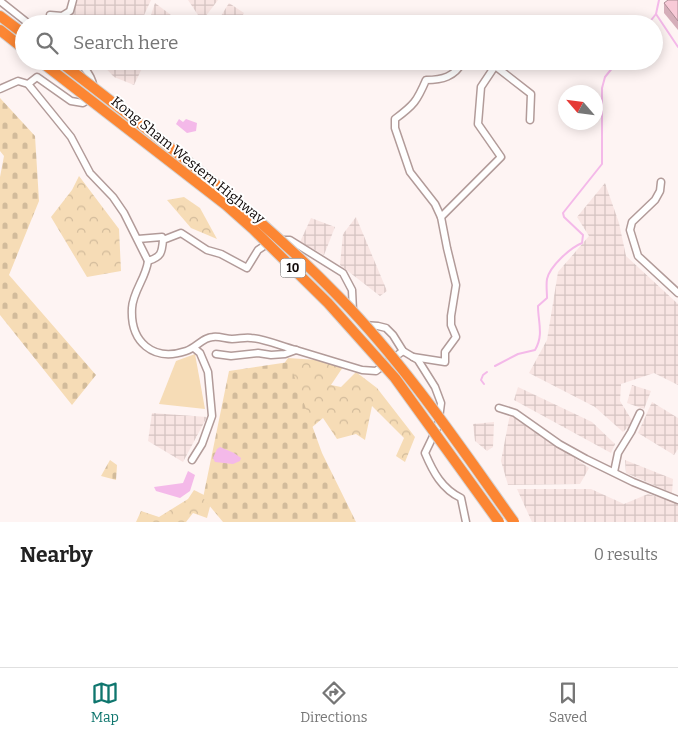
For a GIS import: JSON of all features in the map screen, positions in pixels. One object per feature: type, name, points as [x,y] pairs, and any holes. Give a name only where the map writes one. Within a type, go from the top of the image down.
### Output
[{"type":"highway","points":[[0,16],[15,27]]},
{"type":"highway","points":[[0,30],[15,42]]},
{"type":"highway","name":"Kong Sham Western Highway","points":[[52,70],[226,205],[328,302],[395,378],[499,522]]},
{"type":"highway","name":"Kong Sham Western Highway","points":[[71,70],[225,190],[314,272],[406,373],[455,437],[514,522]]},
{"type":"street","points":[[64,15],[70,11],[73,0]]},
{"type":"street","points":[[0,1],[18,15]]},
{"type":"street","points":[[28,84],[37,77],[71,100],[82,103],[90,99],[94,88],[87,70]]},
{"type":"street","points":[[413,357],[445,362],[445,352],[456,338],[451,316],[456,285],[441,217],[435,204],[410,172],[395,128],[395,119],[412,106],[426,80],[440,80],[451,75],[455,70]]},
{"type":"street","points":[[441,217],[501,157],[478,124],[481,87],[490,70]]},
{"type":"street","points":[[501,70],[531,94],[530,120]]},
{"type":"street","points":[[0,90],[18,81],[28,84],[70,137],[90,173],[113,197],[124,213],[148,261],[147,270],[137,288],[132,308],[133,325],[143,345],[154,353],[173,354],[194,348],[208,338],[215,336],[231,339],[257,338],[362,370],[376,371],[403,351]]},
{"type":"street","points":[[661,182],[660,190],[655,200],[632,222],[630,230],[638,256],[678,294]]},
{"type":"street","points":[[163,240],[181,234],[207,250],[221,254],[247,268],[258,250],[265,244],[276,240],[290,240],[343,273],[352,290],[352,309],[356,322],[362,325],[386,328],[403,351],[418,360],[435,388],[441,403],[438,426],[426,453],[432,471],[445,488],[461,498],[466,522]]},
{"type":"street","points":[[138,239],[156,236],[162,237],[163,240]]},
{"type":"street","points":[[148,261],[156,259],[160,255],[163,240]]},
{"type":"street","points":[[192,460],[202,444],[212,416],[208,372],[200,353],[194,348]]},
{"type":"street","points":[[216,354],[231,356],[258,353],[278,355],[296,350]]},
{"type":"street","points":[[499,408],[515,413],[559,444],[652,490],[678,500]]},
{"type":"street","points":[[614,472],[618,453],[640,413]]},
{"type":"shaded area","points":[[78,0],[151,0],[144,15],[71,15]]},
{"type":"shaded area","points":[[188,0],[218,0],[207,15],[198,15]]},
{"type":"shaded area","points":[[155,3],[171,15],[151,15]]},
{"type":"shaded area","points":[[229,3],[244,13],[243,15],[222,15]]},
{"type":"shaded area","points":[[107,70],[141,70],[134,85],[114,77]]},
{"type":"shaded area","points":[[179,119],[183,122],[186,119],[197,123],[196,131],[187,133],[176,124]]},
{"type":"shaded area","points":[[605,183],[619,223],[626,256],[678,304],[678,385],[654,373],[621,384],[620,401],[633,422],[623,432],[595,407],[529,373],[547,340],[558,272],[589,236],[577,217]]},
{"type":"shaded area","points":[[356,217],[387,291],[380,296],[340,265],[343,234]]},
{"type":"shaded area","points":[[311,218],[335,227],[324,255],[300,242]]},
{"type":"shaded area","points":[[632,385],[651,391],[644,409],[627,403]]},
{"type":"shaded area","points":[[518,387],[592,422],[615,444],[611,453],[514,400]]},
{"type":"shaded area","points":[[652,402],[678,418],[678,449],[674,455],[638,433]]},
{"type":"shaded area","points":[[152,413],[207,417],[183,462],[148,441]]},
{"type":"shaded area","points":[[510,414],[589,468],[580,484],[508,485],[501,461]]},
{"type":"shaded area","points":[[494,422],[493,447],[487,451],[475,441],[473,424]]},
{"type":"shaded area","points":[[220,447],[234,453],[241,458],[240,461],[233,464],[215,462],[213,458]]},
{"type":"shaded area","points":[[625,460],[673,479],[672,493],[626,473]]},
{"type":"shaded area","points":[[188,471],[195,475],[190,491],[180,498],[156,491],[154,487],[183,483]]},
{"type":"shaded area","points":[[517,489],[591,489],[624,504],[648,494],[678,503],[678,522],[532,522]]},
{"type":"green space","points":[[0,98],[35,136],[39,201],[9,275],[96,375],[72,405],[0,315],[0,177],[4,156],[0,151]]},
{"type":"green space","points":[[79,176],[119,229],[121,271],[87,277],[51,217],[72,190]]},
{"type":"green space","points":[[184,197],[200,208],[217,239],[191,228],[167,200]]},
{"type":"green space","points":[[195,354],[205,409],[159,404],[176,361]]},
{"type":"green space","points":[[288,358],[317,360],[343,367],[331,385],[341,387],[356,372],[377,388],[415,437],[405,462],[396,456],[404,438],[372,406],[365,440],[356,434],[337,439],[323,418],[304,434],[281,368]]},
{"type":"green space","points":[[289,362],[322,453],[356,522],[223,522],[203,498],[229,371]]},
{"type":"green space","points":[[110,460],[117,465],[116,480],[101,476]]},
{"type":"green space","points":[[194,490],[212,499],[207,518],[193,513],[186,522],[136,522],[141,511],[159,517],[188,499]]},
{"type":"building","points":[[668,0],[678,0],[678,21],[664,3]]},
{"type":"waterway","points":[[655,15],[659,0]]},
{"type":"waterway","points":[[663,24],[678,47]]},
{"type":"waterway","points":[[495,366],[518,354],[535,350],[540,334],[538,306],[547,298],[549,274],[561,258],[582,243],[583,235],[564,217],[563,213],[602,164],[602,88],[605,77],[611,70]]},
{"type":"waterway","points":[[484,384],[481,380],[487,372]]}]
